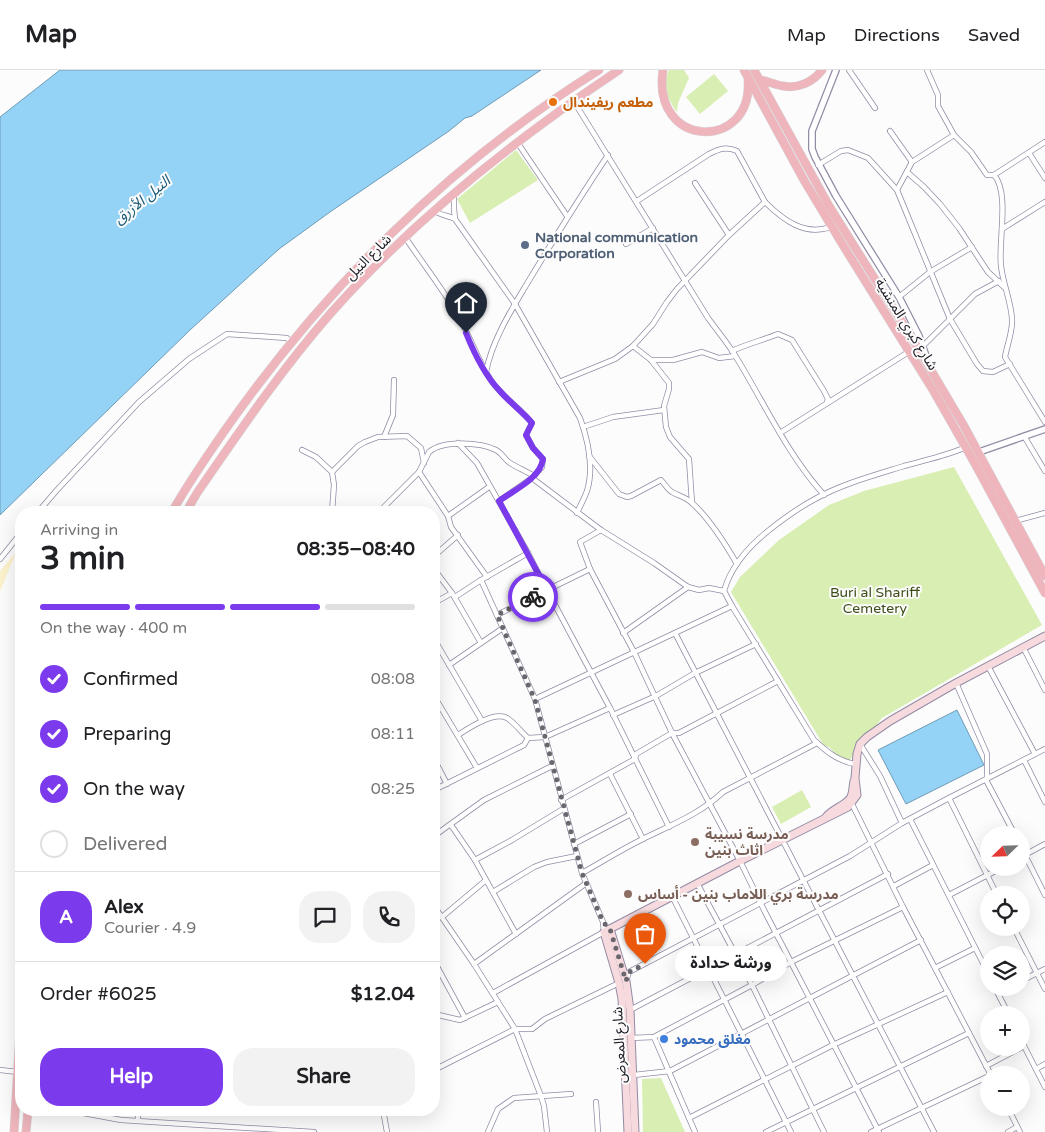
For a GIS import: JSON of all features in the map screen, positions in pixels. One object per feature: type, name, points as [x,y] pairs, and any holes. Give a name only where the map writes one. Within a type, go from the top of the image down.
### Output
[{"type":"main road","name":"شارع النيل","points":[[176,506],[264,376],[291,342],[356,270],[438,190],[512,130],[567,90],[599,70]]},
{"type":"main road","name":"شارع النيل","points":[[190,506],[273,385],[330,314],[405,237],[454,192],[517,142],[573,100],[619,70]]},
{"type":"main road","points":[[663,70],[662,96],[667,110],[682,125],[702,132],[722,128],[733,122],[740,114],[748,99],[748,78]]},
{"type":"main road","name":"شارع كبري المنشية","points":[[744,70],[831,226],[910,351],[966,447],[1045,592]]},
{"type":"main road","name":"شارع كبري المنشية","points":[[754,70],[830,206],[930,368],[979,452],[1045,576]]},
{"type":"main road","points":[[760,80],[768,80],[781,86],[795,87],[812,81],[822,70]]},
{"type":"main road","points":[[264,376],[268,384],[273,385]]},
{"type":"main road","points":[[251,393],[258,397],[260,403]]},
{"type":"main road","points":[[606,931],[852,804],[857,795],[855,764],[860,744],[867,737],[881,726],[956,683],[1045,636]]},
{"type":"main road","points":[[825,819],[831,811],[848,801],[855,778]]},
{"type":"main road","name":"شارع المعرض","points":[[606,931],[630,1010],[635,1132]]},
{"type":"main road","name":"شارع المعرض","points":[[623,982],[622,999],[628,1132]]},
{"type":"main road","points":[[14,1132],[15,1116]]},
{"type":"main road","points":[[26,1132],[27,1116]]},
{"type":"street","points":[[836,70],[812,131],[812,149],[818,165],[899,297],[930,368]]},
{"type":"street","points":[[849,70],[875,108]]},
{"type":"street","points":[[927,70],[938,95],[938,106],[954,135],[971,152],[987,175],[994,175],[1045,142]]},
{"type":"street","points":[[573,100],[708,318],[734,354],[780,433],[814,484],[824,495]]},
{"type":"street","points":[[890,131],[912,162]]},
{"type":"street","points":[[897,190],[912,162],[954,135]]},
{"type":"street","points":[[517,142],[567,216]]},
{"type":"street","points":[[637,202],[709,154],[726,148],[737,151],[765,202],[776,212],[807,230],[821,230],[831,226]]},
{"type":"street","points":[[818,165],[841,151],[848,150],[868,158],[897,190],[950,319],[977,364],[984,371],[993,372],[1010,364]]},
{"type":"street","points":[[1029,153],[1045,178]]},
{"type":"street","points":[[486,372],[492,351],[515,304],[567,216],[608,155]]},
{"type":"street","points":[[907,172],[940,204],[988,272],[1005,288]]},
{"type":"street","points":[[994,175],[1001,189],[1001,265],[1012,320],[1005,357],[1045,422]]},
{"type":"street","points":[[695,183],[729,234]]},
{"type":"street","points":[[454,192],[455,219]]},
{"type":"street","points":[[560,382],[615,359],[633,346],[653,324],[672,296],[729,234],[765,202]]},
{"type":"street","points":[[1002,229],[1045,202]]},
{"type":"street","points":[[434,210],[438,214],[455,219],[515,304],[583,426],[589,456],[588,484],[576,512]]},
{"type":"street","points":[[626,244],[653,228]]},
{"type":"street","points":[[405,237],[456,313],[477,358],[498,390],[522,411],[532,423],[526,435],[533,448],[543,459],[542,467],[499,501]]},
{"type":"street","points":[[899,297],[930,272],[972,247]]},
{"type":"street","points":[[922,347],[975,294],[999,282]]},
{"type":"street","points":[[43,506],[139,402],[189,359],[227,334],[287,338],[291,342]]},
{"type":"street","points":[[651,360],[673,360],[702,352],[719,358],[734,354],[747,344],[778,334],[792,340],[824,391],[827,402]]},
{"type":"street","points":[[633,346],[651,360],[669,384],[664,410],[666,427],[670,437],[689,459],[692,503]]},
{"type":"street","points":[[780,433],[910,351]]},
{"type":"street","points":[[384,437],[392,415],[394,380]]},
{"type":"street","points":[[583,426],[613,418],[664,410]]},
{"type":"street","points":[[979,452],[1045,429]]},
{"type":"street","points":[[332,472],[358,446],[378,437],[407,436],[421,448],[424,464]]},
{"type":"street","points":[[1024,436],[1045,471]]},
{"type":"street","points":[[458,443],[477,463],[528,553],[670,827]]},
{"type":"street","points":[[385,506],[419,472],[432,449],[458,443],[479,445],[497,450],[509,463],[533,476],[601,530],[688,587],[699,590],[709,588],[724,592],[817,743],[823,750],[840,760],[855,764]]},
{"type":"street","points":[[724,592],[729,577],[745,552],[754,542],[782,520],[824,495],[865,479],[966,447]]},
{"type":"street","points":[[302,450],[316,457],[332,472],[334,485],[332,506]]},
{"type":"street","points":[[589,456],[619,494],[627,497],[661,480],[671,492],[680,495],[692,503],[727,546],[737,564]]},
{"type":"street","points":[[419,472],[448,516],[451,527],[487,577]]},
{"type":"street","points":[[448,516],[490,487]]},
{"type":"street","points":[[1015,521],[1045,513]]},
{"type":"street","points":[[601,530],[580,542],[590,568],[656,696],[672,733],[740,861],[878,1131]]},
{"type":"street","points":[[440,551],[458,535]]},
{"type":"street","points":[[0,559],[15,540]]},
{"type":"street","points":[[440,600],[487,577],[528,553]]},
{"type":"street","points":[[497,615],[590,568]]},
{"type":"street","points":[[440,577],[453,595],[481,643]]},
{"type":"street","points":[[481,580],[535,700],[563,809],[582,873],[606,931],[492,993]]},
{"type":"street","points":[[623,633],[688,587]]},
{"type":"street","points":[[535,700],[732,606]]},
{"type":"street","points":[[449,666],[503,628]]},
{"type":"street","points":[[675,633],[934,1132]]},
{"type":"street","points":[[613,715],[656,696],[695,673],[756,644]]},
{"type":"street","points":[[1023,647],[1045,690]]},
{"type":"street","points":[[440,650],[482,721]]},
{"type":"street","points":[[988,666],[1035,754]]},
{"type":"street","points":[[561,800],[635,759],[636,754],[672,733],[680,733],[717,715],[778,681]]},
{"type":"street","points":[[956,683],[987,754],[986,780],[1010,826]]},
{"type":"street","points":[[440,706],[477,768]]},
{"type":"street","points":[[458,735],[482,721],[497,716],[506,718],[528,738],[545,737],[610,708]]},
{"type":"street","points":[[440,787],[524,745],[528,738]]},
{"type":"street","points":[[582,873],[643,839],[670,827],[710,804],[723,792],[817,743]]},
{"type":"street","points":[[860,744],[880,776],[902,823]]},
{"type":"street","points":[[440,1067],[515,1029],[532,1029],[545,1019],[623,982],[629,972],[804,880],[902,823],[1045,749]]},
{"type":"street","points":[[1024,760],[1045,802]]},
{"type":"street","points":[[440,832],[484,800],[552,766]]},
{"type":"street","points":[[440,772],[446,784]]},
{"type":"street","points":[[610,774],[643,839]]},
{"type":"street","points":[[949,798],[980,861]]},
{"type":"street","points":[[852,804],[986,1066],[1005,1056]]},
{"type":"street","points":[[475,860],[563,809]]},
{"type":"street","points":[[574,844],[631,814]]},
{"type":"street","points":[[910,819],[980,958]]},
{"type":"street","points":[[450,825],[475,860],[516,934]]},
{"type":"street","points":[[1030,852],[1045,844]]},
{"type":"street","points":[[493,892],[534,867],[547,862],[578,856]]},
{"type":"street","points":[[894,886],[933,865]]},
{"type":"street","points":[[1030,867],[1045,894]]},
{"type":"street","points":[[630,1010],[888,874]]},
{"type":"street","points":[[949,895],[985,876]]},
{"type":"street","points":[[442,917],[486,880]]},
{"type":"street","points":[[697,883],[752,985],[824,1132]]},
{"type":"street","points":[[474,964],[586,884]]},
{"type":"street","points":[[672,896],[791,1132]]},
{"type":"street","points":[[631,1038],[654,1037],[791,962],[903,906]]},
{"type":"street","points":[[440,914],[515,1029],[541,1096],[547,1132]]},
{"type":"street","points":[[1018,936],[1045,990]]},
{"type":"street","points":[[634,1075],[670,1070],[921,940]]},
{"type":"street","points":[[935,968],[975,948]]},
{"type":"street","points":[[1030,977],[1045,969]]},
{"type":"street","points":[[440,975],[465,1018]]},
{"type":"street","points":[[689,1118],[833,1045],[948,992]]},
{"type":"street","points":[[440,1016],[460,1020],[498,1002]]},
{"type":"street","points":[[766,1132],[969,1033]]},
{"type":"street","points":[[654,1037],[670,1070],[695,1132]]},
{"type":"street","points":[[1029,1056],[1045,1087]]},
{"type":"street","points":[[1036,1069],[1045,1064]]},
{"type":"street","points":[[0,1070],[15,1072]]},
{"type":"street","points":[[871,1132],[878,1131],[980,1081]]},
{"type":"street","points":[[488,1132],[498,1109],[514,1098],[571,1094]]},
{"type":"street","points":[[596,1102],[598,1132]]},
{"type":"street","points":[[108,1116],[138,1121],[314,1132]]},
{"type":"street","points":[[138,1116],[138,1121]]},
{"type":"street","points":[[384,1116],[387,1132]]},
{"type":"street","points":[[1008,1132],[1019,1130],[1012,1116]]},
{"type":"green space","points":[[669,70],[684,70],[689,78],[678,103],[677,112],[666,96],[666,77]]},
{"type":"green space","points":[[714,74],[728,91],[700,114],[686,97]]},
{"type":"green space","points":[[516,150],[538,180],[470,223],[457,199]]},
{"type":"green space","name":"Buri al Shariff Cemetery","points":[[954,467],[1042,625],[882,718],[846,765],[829,747],[824,746],[731,592],[740,577],[779,540],[829,505],[864,491]]},
{"type":"green space","points":[[802,790],[811,807],[781,824],[772,807]]},
{"type":"green space","points":[[661,1078],[685,1132],[643,1132],[642,1079]]},
{"type":"sand","points":[[15,553],[0,592],[0,571]]},
{"type":"water","name":"النيل الأزرق","points":[[60,70],[541,70],[472,116],[465,118],[279,249],[190,330],[0,515],[0,117]]},
{"type":"water","points":[[957,710],[984,765],[906,804],[878,750]]},
{"type":"way so far","points":[[533,597],[497,615],[535,700],[582,873],[603,922],[610,929],[626,981],[629,972],[645,964]]},
{"type":"place","name":"مطعم ريفيندال","points":[[553,102]]},
{"type":"place","name":"National communication Corporation","points":[[525,245]]},
{"type":"place","name":"مدرسة نسيبة اثاث بنين","points":[[695,842]]},
{"type":"place","name":"مدرسة بري اللاماب بنين - أساس","points":[[628,894]]},
{"type":"place","name":"ورشة حدادة","points":[[645,964]]},
{"type":"place","name":"مغلق محمود","points":[[664,1039]]},
{"type":"route","points":[[466,333],[477,358],[498,390],[522,411],[532,423],[526,435],[533,448],[543,459],[542,467],[532,478],[499,501],[547,590],[533,597]]}]
